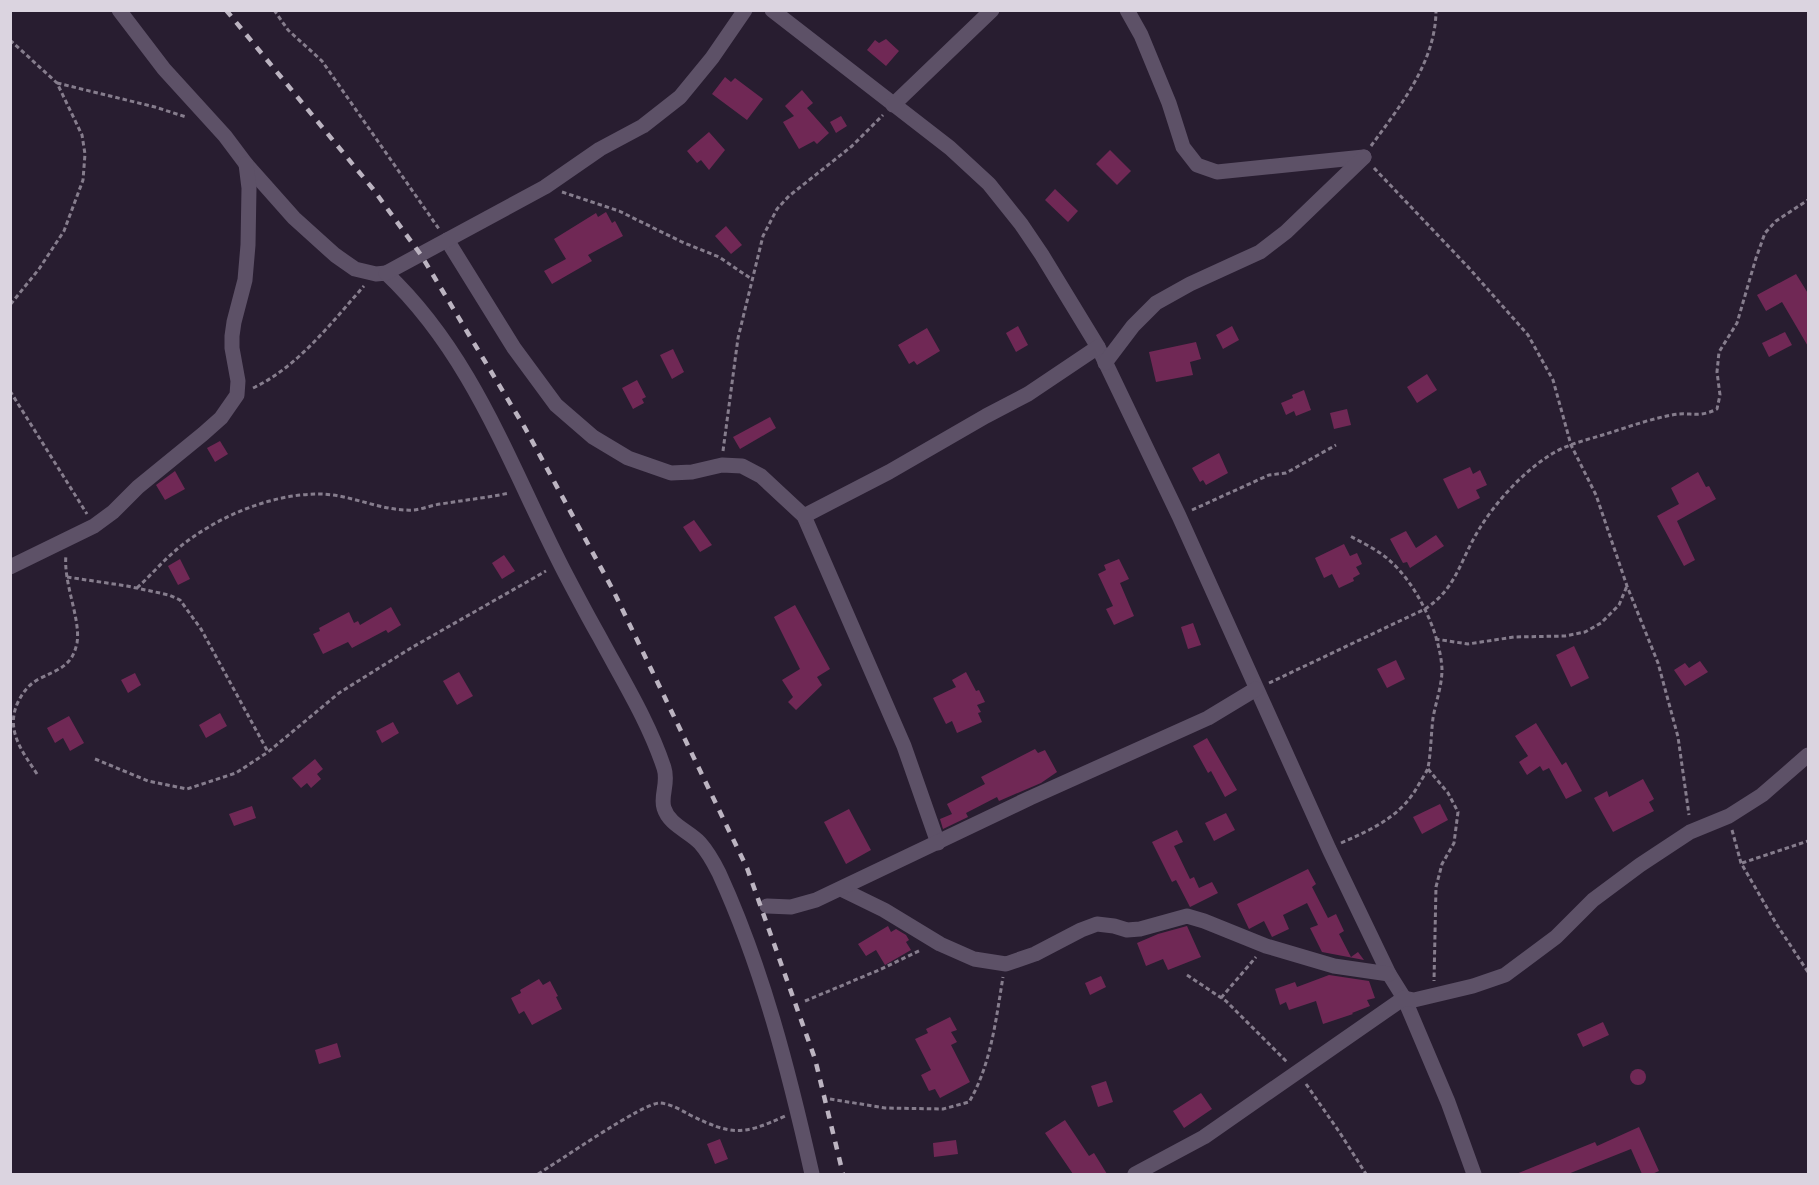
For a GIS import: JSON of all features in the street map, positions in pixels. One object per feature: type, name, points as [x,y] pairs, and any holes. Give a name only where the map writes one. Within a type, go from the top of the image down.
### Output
[{"type":"street","points":[[119,10],[164,69],[225,136],[246,164],[294,218],[335,255],[355,269],[381,274],[421,308],[471,381],[560,563],[629,689],[663,766],[667,780],[664,810],[675,824],[699,842],[718,872],[735,911],[766,999],[812,1174]]},
{"type":"street","points":[[381,274],[545,186],[600,149],[643,126],[680,97],[712,58],[745,10]]},
{"type":"street","points":[[772,10],[950,148],[989,184],[1042,255],[1098,348],[1179,516],[1329,849],[1389,974],[1404,998],[1448,1102],[1474,1174]]},
{"type":"street","points":[[893,105],[992,10]]},
{"type":"street","points":[[1127,10],[1141,35],[1169,104],[1183,147],[1197,165],[1217,172],[1364,157]]},
{"type":"street","points":[[1105,363],[1133,326],[1156,303],[1190,284],[1260,252],[1286,232],[1364,157]]},
{"type":"street","points":[[10,567],[94,526],[113,512],[221,418],[237,395],[238,381],[232,336],[245,279],[248,245],[249,188],[246,164]]},
{"type":"street","points":[[447,240],[514,348],[556,405],[593,437],[628,458],[671,474],[722,465],[742,466],[761,476],[804,516],[904,746],[938,843]]},
{"type":"street","points":[[804,516],[889,472],[1028,394],[1098,348]]},
{"type":"street","points":[[767,906],[791,907],[816,900],[841,889],[1030,798],[1208,718],[1256,689]]},
{"type":"street","points":[[1135,1174],[1204,1137],[1404,998],[1414,1000],[1473,986],[1505,975],[1556,937],[1593,900],[1640,865],[1690,832],[1729,816],[1762,795],[1809,755]]},
{"type":"street","points":[[841,889],[884,910],[940,944],[974,959],[1006,964],[1035,954],[1096,924],[1126,930],[1140,929],[1187,916],[1266,946],[1334,966],[1389,974]]},
{"type":"path","points":[[274,10],[288,30],[322,61],[447,240]]},
{"type":"path","points":[[1436,10],[1435,36],[1426,60],[1398,108],[1364,157],[1469,268],[1528,335],[1553,380],[1571,445],[1596,495],[1668,695],[1688,798],[1690,832]]},
{"type":"path","points":[[10,40],[57,83],[82,135],[85,154],[83,180],[64,231],[39,269],[10,306]]},
{"type":"path","points":[[57,83],[155,107],[194,121]]},
{"type":"path","points":[[722,465],[738,338],[763,236],[777,209],[789,196],[852,146],[893,105]]},
{"type":"path","points":[[545,186],[619,211],[682,242],[719,257],[753,280]]},
{"type":"path","points":[[1256,689],[1425,609],[1439,600],[1450,587],[1478,531],[1500,500],[1547,457],[1571,445],[1649,420],[1676,414],[1696,416],[1717,409],[1720,395],[1717,372],[1719,352],[1737,323],[1765,233],[1776,221],[1809,200]]},
{"type":"path","points":[[237,395],[267,382],[293,362],[381,274]]},
{"type":"path","points":[[10,391],[94,526]]},
{"type":"path","points":[[1179,516],[1269,475],[1286,473],[1336,445]]},
{"type":"path","points":[[137,588],[177,549],[213,523],[246,508],[319,494],[384,507],[413,510],[525,490]]},
{"type":"path","points":[[1329,849],[1368,831],[1398,813],[1414,793],[1428,769],[1434,712],[1441,688],[1442,667],[1435,639],[1425,609],[1410,583],[1389,559],[1350,536]]},
{"type":"path","points":[[38,774],[14,735],[12,722],[14,711],[25,689],[37,680],[62,669],[73,656],[77,640],[67,577],[66,560],[69,539]]},
{"type":"path","points":[[95,759],[148,781],[188,789],[236,773],[268,752],[339,693],[411,648],[560,563]]},
{"type":"path","points":[[67,577],[137,588],[170,595],[180,600],[188,609],[268,752]]},
{"type":"path","points":[[1435,639],[1468,644],[1514,637],[1565,636],[1585,632],[1601,623],[1619,605],[1627,586]]},
{"type":"path","points":[[1428,769],[1448,794],[1458,812],[1454,843],[1443,864],[1436,887],[1433,995]]},
{"type":"path","points":[[1729,816],[1742,863],[1777,925],[1809,972]]},
{"type":"path","points":[[1742,863],[1809,841]]},
{"type":"path","points":[[805,1001],[940,944]]},
{"type":"path","points":[[1221,998],[1266,946]]},
{"type":"path","points":[[830,1099],[885,1108],[943,1109],[969,1102],[981,1082],[1006,964]]},
{"type":"path","points":[[1187,975],[1221,998],[1296,1072],[1366,1174]]},
{"type":"path","points":[[538,1174],[617,1124],[646,1107],[659,1103],[674,1107],[730,1132],[767,1124],[797,1110]]},
{"type":"building","points":[[886,39],[899,51],[886,66],[867,50],[875,40],[879,43]]},
{"type":"building","points":[[725,77],[731,82],[735,78],[763,99],[747,120],[712,94]]},
{"type":"building","points":[[802,90],[813,103],[807,108],[829,133],[817,144],[814,141],[799,149],[783,122],[794,116],[785,106]]},
{"type":"building","points":[[841,116],[847,126],[836,133],[830,122]]},
{"type":"building","points":[[709,132],[725,150],[709,170],[701,160],[697,163],[687,151]]},
{"type":"building","points":[[1110,150],[1131,171],[1117,185],[1096,164]]},
{"type":"building","points":[[1055,189],[1078,211],[1068,222],[1045,200]]},
{"type":"building","points":[[606,212],[612,223],[615,221],[623,236],[588,255],[592,261],[552,284],[544,271],[566,259],[554,239],[596,213],[598,217]]},
{"type":"building","points":[[726,226],[742,245],[731,254],[715,236]]},
{"type":"building","points":[[1796,274],[1809,295],[1809,348],[1782,302],[1766,311],[1757,295]]},
{"type":"building","points":[[1018,326],[1028,345],[1016,352],[1006,333]]},
{"type":"building","points":[[1232,326],[1239,340],[1223,349],[1216,335]]},
{"type":"building","points":[[927,328],[940,351],[917,365],[914,361],[909,364],[898,345]]},
{"type":"building","points":[[1785,332],[1792,345],[1769,357],[1762,343]]},
{"type":"building","points":[[1196,342],[1201,359],[1190,362],[1193,375],[1156,382],[1149,352]]},
{"type":"building","points":[[673,349],[684,372],[672,379],[660,355]]},
{"type":"building","points":[[1427,374],[1437,390],[1417,403],[1407,387]]},
{"type":"building","points":[[637,380],[646,397],[642,399],[644,403],[633,409],[622,388]]},
{"type":"building","points":[[1304,390],[1311,410],[1296,416],[1294,411],[1286,415],[1281,403]]},
{"type":"building","points":[[1347,409],[1351,425],[1334,429],[1330,413]]},
{"type":"building","points":[[770,417],[776,428],[740,449],[733,437]]},
{"type":"building","points":[[220,441],[228,454],[215,462],[207,448]]},
{"type":"building","points":[[1219,453],[1228,473],[1206,485],[1203,480],[1200,482],[1192,468]]},
{"type":"building","points":[[1470,467],[1473,474],[1480,470],[1487,485],[1476,490],[1480,498],[1458,509],[1443,479]]},
{"type":"building","points":[[175,471],[185,489],[165,500],[156,485]]},
{"type":"building","points":[[1698,472],[1716,499],[1677,521],[1695,560],[1684,566],[1657,516],[1679,504],[1671,488]]},
{"type":"building","points":[[694,520],[712,545],[700,552],[683,527]]},
{"type":"building","points":[[1406,531],[1416,548],[1436,535],[1444,546],[1410,568],[1407,562],[1403,563],[1390,539]]},
{"type":"building","points":[[1344,544],[1350,556],[1357,553],[1362,564],[1356,567],[1360,574],[1353,578],[1354,581],[1339,588],[1332,574],[1324,578],[1315,558]]},
{"type":"building","points":[[504,555],[515,571],[502,579],[492,563]]},
{"type":"building","points":[[180,559],[190,579],[178,585],[168,566]]},
{"type":"building","points":[[1119,559],[1129,579],[1120,583],[1134,616],[1114,625],[1106,609],[1113,606],[1098,574],[1106,570],[1104,565]]},
{"type":"building","points":[[795,605],[830,669],[817,677],[822,685],[796,710],[788,702],[793,697],[782,680],[800,669],[774,617]]},
{"type":"building","points":[[391,607],[401,625],[388,633],[386,630],[352,648],[348,642],[323,654],[313,634],[320,631],[319,628],[349,612],[354,623],[358,621],[360,625]]},
{"type":"building","points":[[1193,623],[1201,645],[1188,649],[1181,627]]},
{"type":"building","points":[[1574,646],[1589,678],[1571,687],[1556,655]]},
{"type":"building","points":[[1396,660],[1405,679],[1387,688],[1377,669]]},
{"type":"building","points":[[1700,661],[1708,672],[1685,686],[1674,670],[1685,663],[1689,668]]},
{"type":"building","points":[[459,672],[473,696],[457,705],[443,681]]},
{"type":"building","points":[[966,672],[985,702],[977,705],[981,712],[978,713],[982,722],[957,733],[952,721],[946,724],[933,698],[956,687],[952,680]]},
{"type":"building","points":[[135,673],[141,685],[128,693],[121,680]]},
{"type":"building","points":[[220,713],[227,726],[206,738],[199,725]]},
{"type":"building","points":[[69,716],[84,743],[70,751],[63,738],[55,743],[47,728]]},
{"type":"building","points":[[393,722],[399,733],[382,743],[376,731]]},
{"type":"building","points":[[1536,723],[1562,765],[1566,762],[1582,791],[1566,799],[1549,768],[1543,771],[1540,766],[1527,775],[1519,762],[1528,756],[1515,736]]},
{"type":"building","points":[[1207,738],[1237,790],[1225,797],[1211,771],[1208,773],[1193,746]]},
{"type":"building","points":[[1035,749],[1038,753],[1045,750],[1057,772],[1041,783],[999,801],[997,797],[966,813],[968,817],[943,829],[940,819],[952,814],[947,804],[985,784],[981,777]]},
{"type":"building","points":[[315,759],[323,769],[317,774],[321,779],[311,788],[307,783],[301,788],[292,778]]},
{"type":"building","points":[[1643,779],[1654,799],[1649,802],[1654,811],[1613,832],[1594,798],[1607,791],[1609,797]]},
{"type":"building","points":[[1440,804],[1448,820],[1422,834],[1413,817]]},
{"type":"building","points":[[252,806],[256,818],[234,826],[229,814]]},
{"type":"building","points":[[849,809],[871,850],[846,864],[824,822]]},
{"type":"building","points":[[1226,813],[1235,830],[1214,841],[1205,823]]},
{"type":"building","points":[[1177,830],[1183,842],[1174,846],[1190,879],[1194,877],[1199,888],[1212,882],[1218,893],[1190,907],[1176,880],[1172,882],[1152,842]]},
{"type":"building","points":[[1308,869],[1316,884],[1312,887],[1328,918],[1336,914],[1344,931],[1339,934],[1351,957],[1358,952],[1364,960],[1322,952],[1310,928],[1318,925],[1307,903],[1283,915],[1289,929],[1272,937],[1264,921],[1249,929],[1237,904]]},
{"type":"building","points":[[888,926],[891,932],[896,929],[906,935],[909,940],[906,942],[911,950],[885,965],[876,950],[866,956],[858,944]]},
{"type":"building","points":[[1187,926],[1201,957],[1168,970],[1163,959],[1146,966],[1137,943]]},
{"type":"building","points":[[1329,975],[1369,981],[1375,998],[1367,1000],[1370,1006],[1323,1024],[1316,1001],[1289,1010],[1286,1002],[1280,1005],[1275,989],[1295,982],[1297,987]]},
{"type":"building","points":[[1101,976],[1106,987],[1090,995],[1085,983]]},
{"type":"building","points":[[539,979],[543,985],[550,981],[562,1009],[532,1025],[524,1011],[519,1014],[511,998]]},
{"type":"building","points":[[950,1017],[957,1030],[951,1032],[957,1042],[951,1045],[970,1082],[940,1098],[935,1089],[929,1091],[921,1075],[931,1070],[915,1039],[928,1033],[926,1029]]},
{"type":"building","points":[[1603,1022],[1609,1035],[1583,1047],[1577,1034]]},
{"type":"building","points":[[337,1043],[341,1057],[319,1064],[315,1050]]},
{"type":"building","points":[[1638,1069],[1646,1077],[1638,1085],[1630,1077]]},
{"type":"building","points":[[1106,1081],[1113,1102],[1098,1107],[1091,1086]]},
{"type":"building","points":[[1201,1093],[1212,1109],[1184,1128],[1173,1111]]},
{"type":"building","points":[[1065,1120],[1089,1156],[1094,1153],[1107,1174],[1073,1174],[1045,1133]]},
{"type":"building","points":[[1639,1127],[1659,1171],[1652,1174],[1642,1174],[1631,1149],[1568,1174],[1516,1174],[1595,1142],[1597,1146]]},
{"type":"building","points":[[720,1139],[728,1159],[715,1164],[707,1144]]},
{"type":"building","points":[[956,1140],[958,1154],[934,1157],[933,1143]]},
{"type":"railway","points":[[226,10],[373,189],[421,255],[525,428],[613,590],[747,868],[815,1059],[843,1174]]}]
